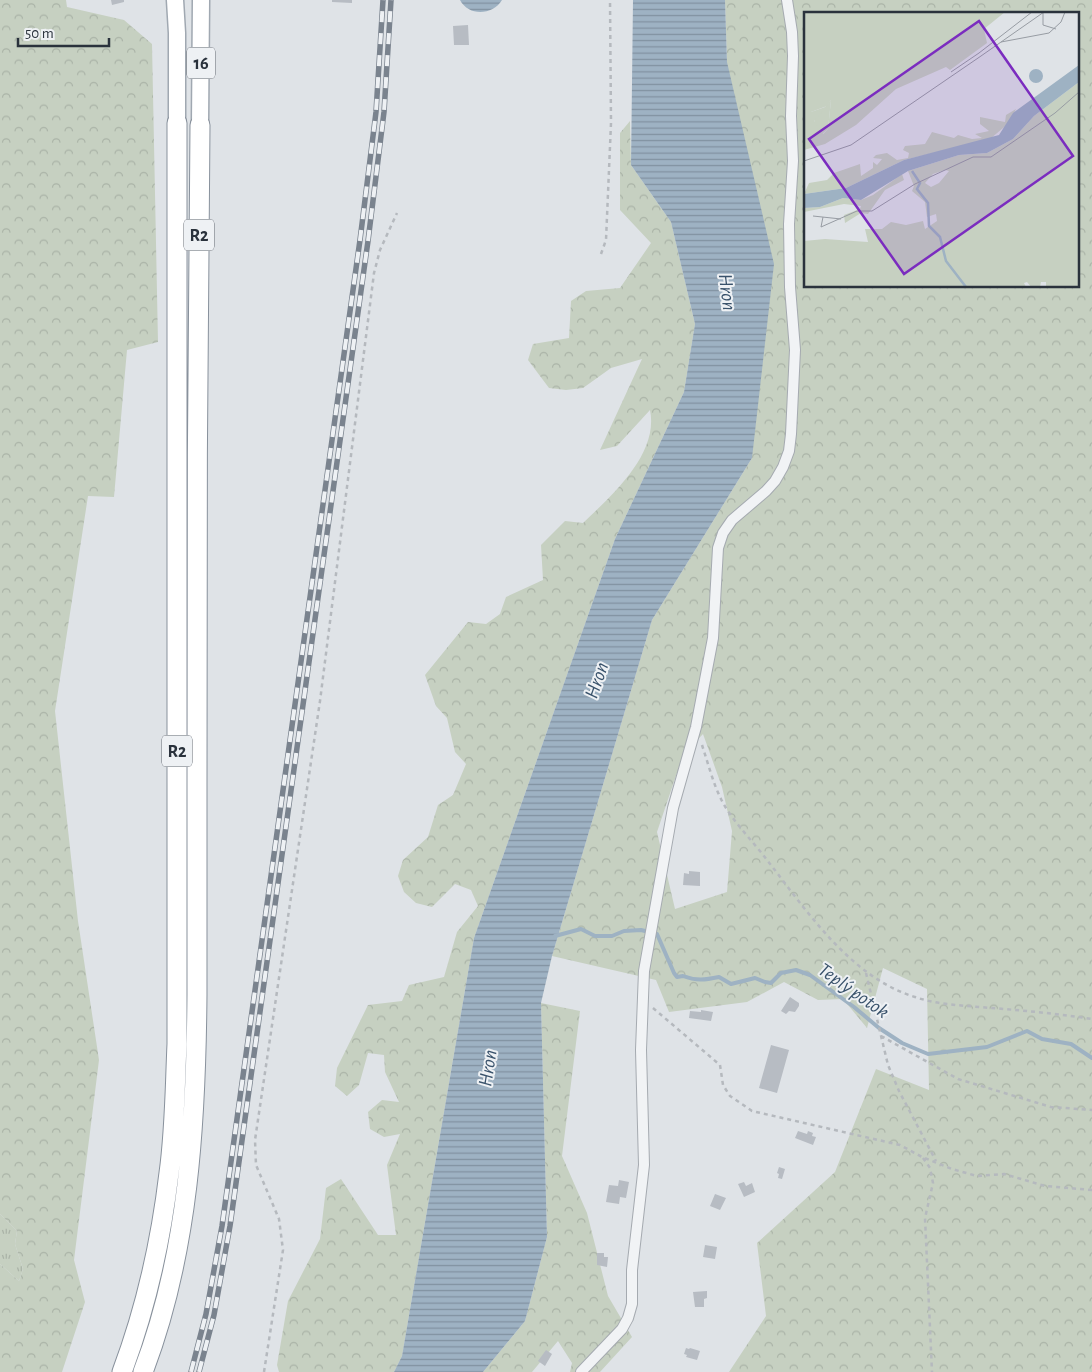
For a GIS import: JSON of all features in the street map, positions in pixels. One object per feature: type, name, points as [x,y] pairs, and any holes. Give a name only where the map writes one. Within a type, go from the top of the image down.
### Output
[{"type":"highway","name":"R2","points":[[122,1372],[146,1295],[161,1230],[170,1172],[177,1053],[177,123]]},
{"type":"highway","name":"R2","points":[[143,1372],[166,1297],[180,1234],[189,1171],[194,1088],[197,976],[197,344],[200,125]]},
{"type":"main road","points":[[175,0],[177,33]]},
{"type":"main road","name":"16","points":[[177,123],[179,0]]},
{"type":"main road","name":"16","points":[[200,125],[201,0]]},
{"type":"street","points":[[581,1372],[622,1329],[632,1304],[632,1270],[644,1165],[641,1050],[644,971],[673,808],[696,727],[713,638],[718,548],[723,533],[732,520],[766,491],[775,480],[783,467],[789,451],[795,350],[789,244],[793,161],[791,116],[793,56],[792,32],[787,0]]},
{"type":"path","points":[[601,254],[606,240],[610,162],[610,0]]},
{"type":"path","points":[[264,1372],[283,1250],[279,1219],[256,1165],[255,1140],[320,701],[374,272],[380,250],[397,213]]},
{"type":"path","points":[[696,727],[721,798],[732,817],[808,912],[851,959],[866,972],[884,985],[924,1000],[1058,1013],[1092,1019]]},
{"type":"path","points":[[866,972],[888,1065],[899,1092],[936,1161]]},
{"type":"path","points":[[642,1000],[708,1053],[720,1065],[723,1084],[730,1096],[752,1111],[900,1145],[922,1157],[976,1176],[1004,1174],[1045,1186],[1092,1190]]},
{"type":"path","points":[[881,1036],[958,1079],[1051,1107],[1092,1110]]},
{"type":"path","points":[[922,1157],[930,1168],[933,1183],[925,1218],[932,1372]]},
{"type":"green space","points":[[0,0],[66,0],[67,7],[124,20],[152,44],[158,342],[127,350],[114,497],[88,496],[55,711],[78,921],[99,1060],[74,1260],[85,1302],[62,1372],[0,1372],[0,1264],[19,1281],[23,1269],[15,1244],[17,1231],[0,1214]]},
{"type":"green space","points":[[725,0],[1092,0],[1092,1372],[729,1372],[766,1316],[757,1243],[835,1172],[876,1069],[929,1090],[927,989],[883,968],[867,1028],[843,999],[818,1000],[784,982],[747,1002],[669,1012],[656,980],[552,956],[652,620],[752,458],[727,62]],"holes":[[[703,734],[722,787],[732,831],[727,892],[675,909],[657,832],[683,755]]]},
{"type":"green space","points":[[630,121],[631,165],[671,222],[695,324],[684,392],[615,539],[474,938],[402,1356],[394,1372],[279,1372],[277,1365],[288,1301],[320,1239],[326,1188],[341,1179],[378,1235],[396,1235],[387,1165],[400,1134],[384,1137],[370,1129],[368,1112],[382,1100],[399,1102],[385,1072],[384,1055],[368,1053],[359,1085],[347,1096],[335,1086],[337,1068],[368,1005],[402,1001],[409,985],[444,977],[457,932],[478,906],[471,890],[455,884],[432,907],[416,903],[404,892],[398,876],[403,860],[428,837],[438,805],[453,795],[466,764],[455,752],[447,718],[436,706],[425,675],[468,622],[486,624],[500,614],[506,597],[543,580],[541,545],[565,521],[583,523],[595,512],[631,472],[647,442],[651,426],[650,410],[617,446],[600,450],[642,359],[611,368],[583,388],[566,390],[549,388],[528,360],[533,344],[569,338],[571,301],[586,291],[620,288],[651,243],[620,210],[620,133]]},
{"type":"green space","points":[[541,1003],[580,1011],[562,1156],[587,1213],[608,1296],[632,1337],[600,1372],[570,1372],[572,1363],[558,1341],[532,1372],[483,1372],[525,1321],[547,1237]]},
{"type":"green space","points":[[0,1214],[17,1231],[15,1244],[23,1269],[19,1281],[0,1264]]},
{"type":"water","points":[[460,0],[502,0],[493,9],[481,12],[469,9]]},
{"type":"water","name":"Hron","points":[[633,0],[725,0],[727,62],[774,264],[752,458],[652,620],[552,956],[541,1003],[547,1237],[525,1321],[483,1372],[394,1372],[402,1356],[474,938],[615,539],[684,392],[695,324],[671,222],[631,165]]},
{"type":"building","points":[[111,0],[124,0],[124,2],[112,5]]},
{"type":"building","points":[[332,0],[352,0],[352,3],[332,2]]},
{"type":"building","points":[[468,25],[469,45],[454,45],[453,26]]},
{"type":"building","points":[[689,871],[700,872],[700,886],[683,885],[684,873],[689,874]]},
{"type":"building","points":[[790,997],[799,1003],[799,1006],[795,1012],[789,1011],[786,1014],[781,1011]]},
{"type":"building","points":[[701,1010],[713,1012],[711,1021],[689,1018],[690,1011],[701,1012]]},
{"type":"building","points":[[771,1045],[789,1050],[777,1093],[759,1088]]},
{"type":"building","points":[[798,1131],[807,1134],[808,1131],[813,1133],[812,1136],[816,1137],[813,1145],[795,1138]]},
{"type":"building","points":[[779,1167],[785,1169],[782,1179],[778,1178]]},
{"type":"building","points":[[619,1180],[629,1182],[626,1198],[620,1197],[619,1204],[606,1202],[609,1185],[618,1186]]},
{"type":"building","points":[[744,1182],[746,1186],[752,1183],[755,1192],[744,1197],[738,1184]]},
{"type":"building","points":[[715,1194],[726,1198],[720,1210],[710,1206]]},
{"type":"building","points":[[705,1245],[717,1247],[715,1259],[703,1257]]},
{"type":"building","points":[[597,1253],[604,1253],[604,1257],[608,1257],[607,1267],[597,1265]]},
{"type":"building","points":[[707,1291],[704,1307],[695,1307],[693,1292]]},
{"type":"building","points":[[686,1348],[700,1351],[697,1360],[686,1357],[687,1355],[684,1354]]},
{"type":"building","points":[[546,1350],[552,1354],[545,1366],[538,1361]]},
{"type":"waterway","name":"Teplý potok","points":[[555,936],[581,929],[595,936],[612,936],[624,931],[641,930],[657,934],[677,977],[683,976],[701,980],[719,977],[731,984],[755,978],[771,983],[781,973],[796,970],[810,975],[879,1028],[902,1043],[928,1054],[987,1047],[1027,1031],[1042,1039],[1071,1044],[1092,1058]]},
{"type":"railway","points":[[191,1372],[206,1314],[222,1226],[360,240],[376,112],[383,0]]},
{"type":"railway","points":[[199,1372],[214,1315],[230,1226],[368,241],[384,112],[391,0]]}]
